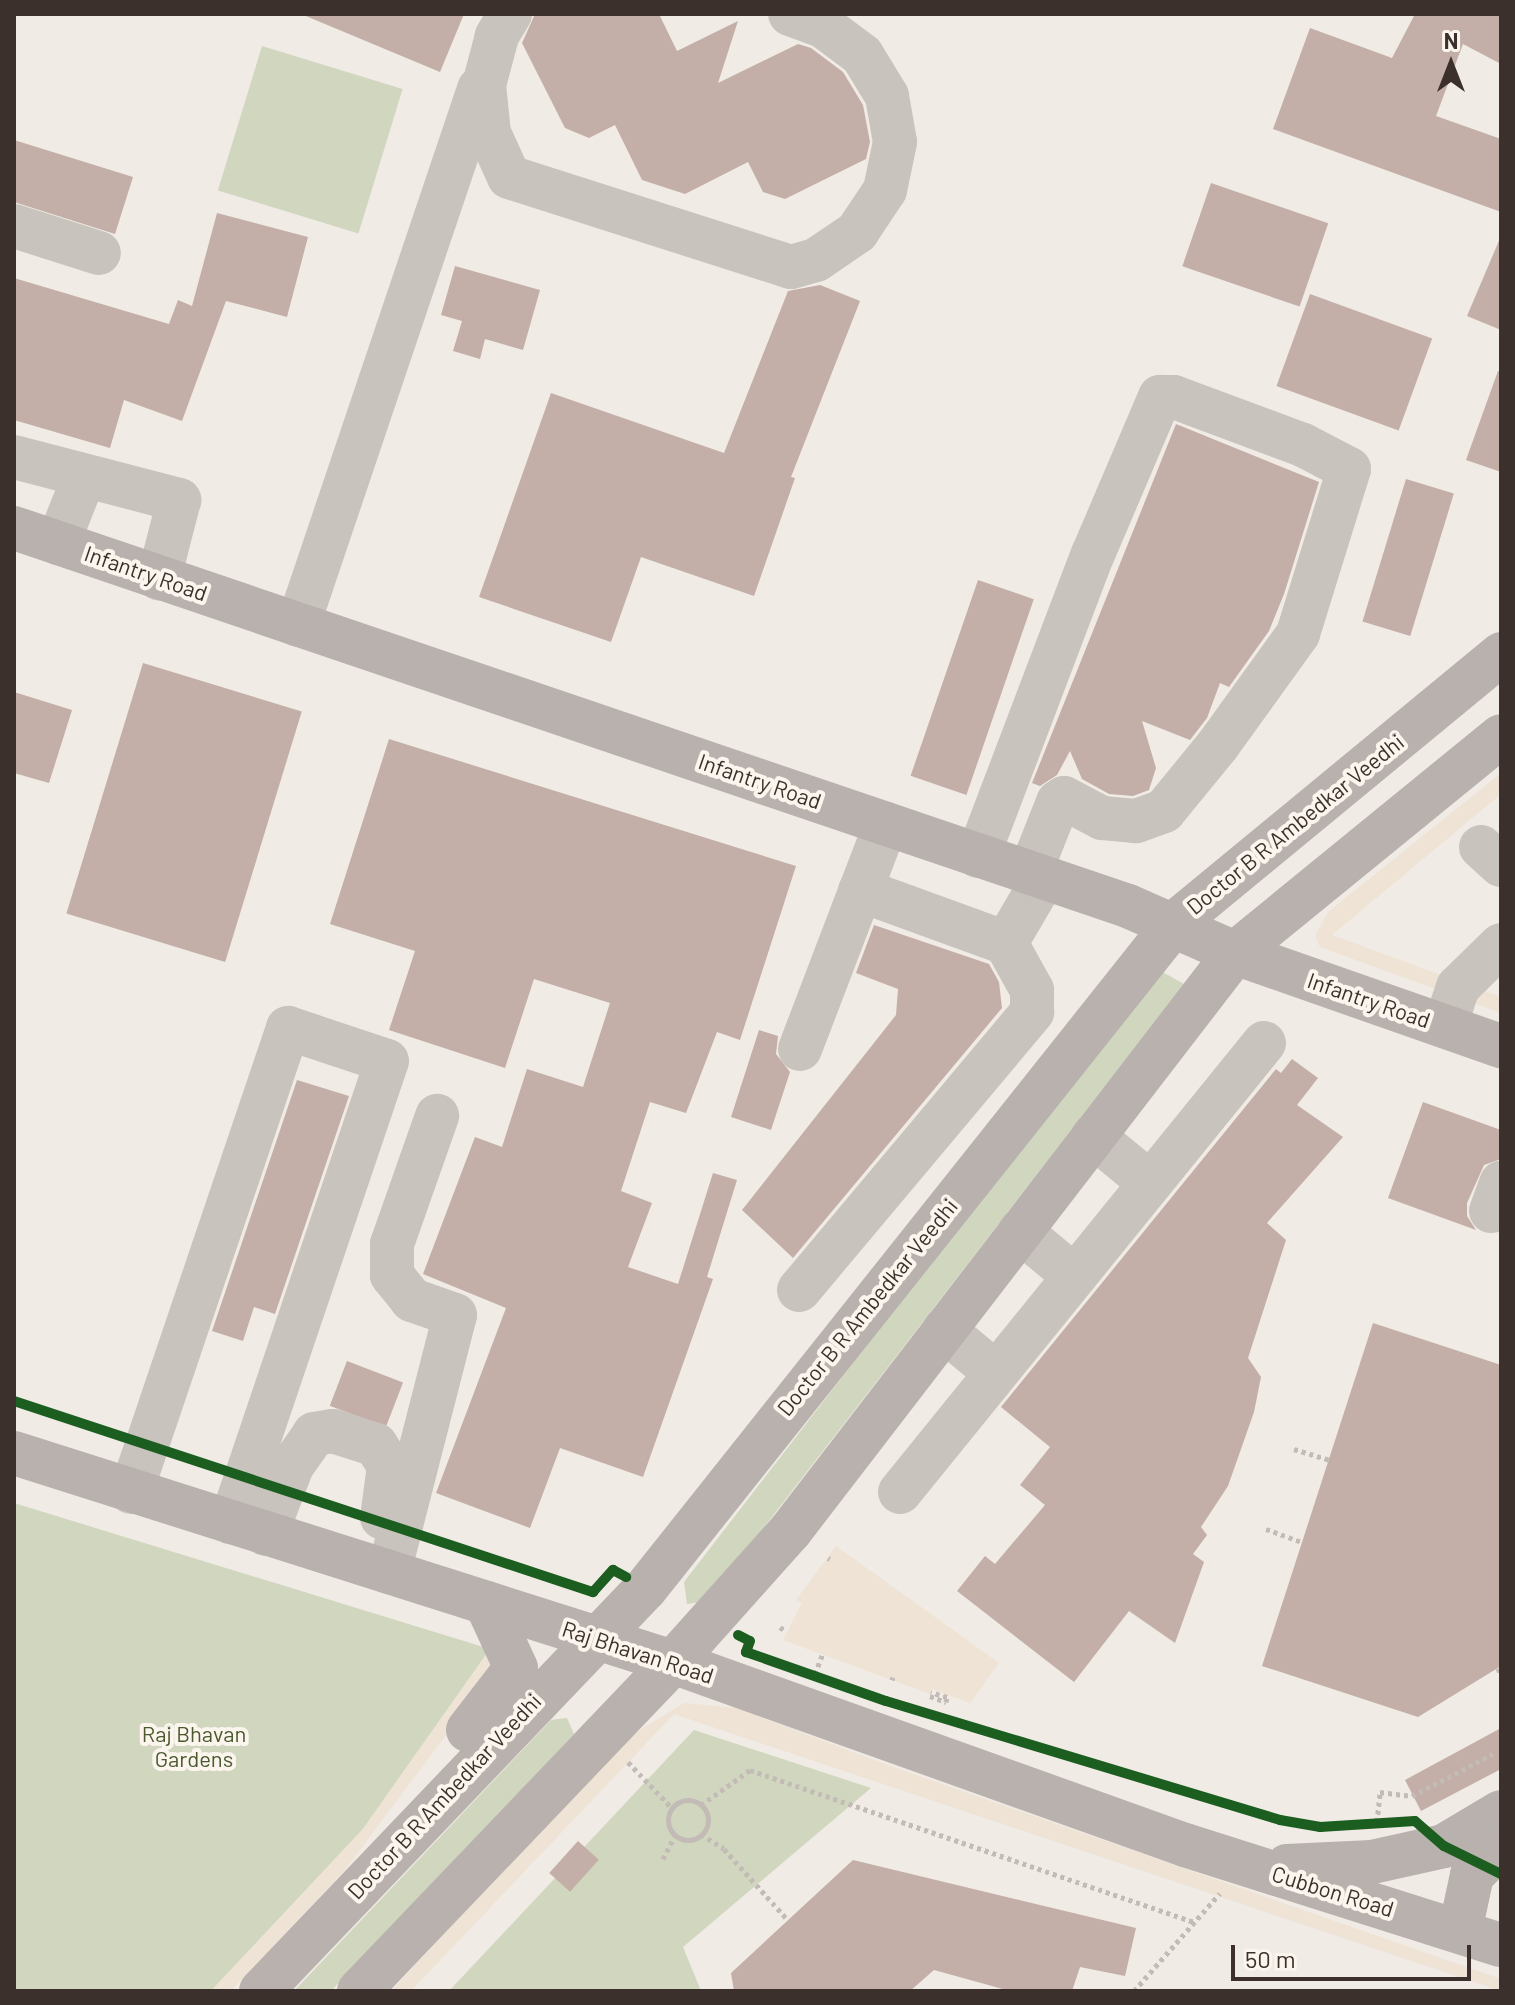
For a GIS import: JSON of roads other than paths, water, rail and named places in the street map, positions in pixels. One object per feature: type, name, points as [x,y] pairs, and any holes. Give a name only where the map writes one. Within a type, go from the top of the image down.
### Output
[{"type":"main road","name":"Infantry Road","points":[[14,528],[1175,923],[1235,953],[1501,1046]]},
{"type":"main road","name":"Doctor B R Ambedkar Veedhi","points":[[261,1991],[458,1779],[646,1588],[1175,923],[1501,654]]},
{"type":"main road","points":[[359,1991],[673,1662],[791,1530],[1235,953],[1501,736]]},
{"type":"main road","name":"Raj Bhavan Road","points":[[14,1453],[673,1662],[1256,1867]]},
{"type":"main road","points":[[458,1779],[469,1729],[516,1668],[486,1603]]},
{"type":"main road","points":[[1256,1867],[1372,1862],[1444,1846],[1501,1812]]},
{"type":"main road","points":[[1460,1931],[1472,1875],[1501,1847]]},
{"type":"main road","name":"Cubbon Road","points":[[1256,1867],[1501,1945]]},
{"type":"lane","points":[[298,625],[488,62],[510,14]]},
{"type":"lane","points":[[488,62],[484,85],[489,133],[509,177],[791,267],[816,260],[857,232],[885,190],[895,142],[887,96],[862,55],[823,26],[790,14]]},
{"type":"lane","points":[[14,226],[99,253]]},
{"type":"lane","points":[[978,856],[1093,554],[1160,397],[1174,397],[1303,445],[1349,469],[1298,634],[1218,745],[1164,811],[1136,821],[1102,818],[1064,798],[1058,802],[1037,876],[1006,943]]},
{"type":"lane","points":[[14,457],[179,500],[159,578]]},
{"type":"lane","points":[[58,543],[84,477]]},
{"type":"lane","points":[[800,1049],[886,824]]},
{"type":"lane","points":[[799,1290],[1032,1012],[1032,990],[1006,943],[860,890]]},
{"type":"lane","points":[[1445,1026],[1458,987],[1501,945]]},
{"type":"lane","points":[[131,1492],[288,1028],[387,1061],[248,1528]]},
{"type":"lane","points":[[900,1492],[1264,1043]]},
{"type":"lane","points":[[380,1570],[455,1315],[412,1300],[392,1275],[392,1244],[437,1116]]},
{"type":"lane","points":[[1093,1136],[1150,1183]]},
{"type":"lane","points":[[1020,1231],[1074,1276]]},
{"type":"lane","points":[[944,1330],[996,1373]]},
{"type":"lane","points":[[248,1528],[314,1434],[333,1431],[376,1445],[389,1466],[380,1570]]},
{"type":"park label","name":"Raj Bhavan Gardens","points":[[194,1746]]}]
